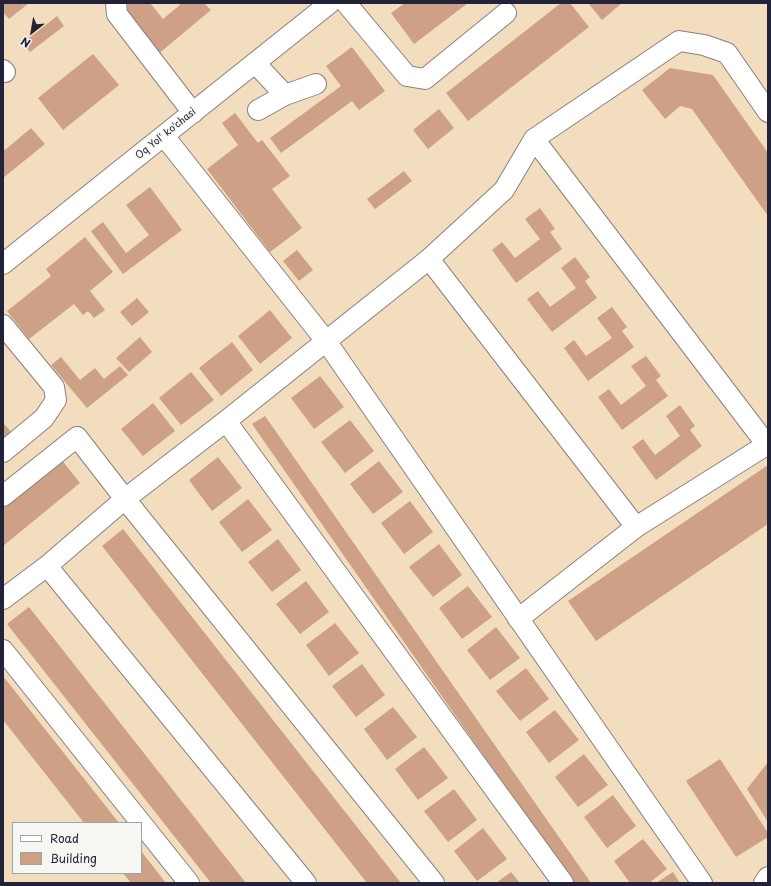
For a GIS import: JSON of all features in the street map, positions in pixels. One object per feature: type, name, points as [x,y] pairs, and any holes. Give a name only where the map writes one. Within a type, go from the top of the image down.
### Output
[{"type":"street","points":[[116,3],[117,14],[193,113]]},
{"type":"street","name":"Oq Yol' ko'chasi","points":[[3,264],[330,3]]},
{"type":"street","points":[[346,3],[407,76],[425,79],[506,13]]},
{"type":"street","points":[[3,599],[47,566],[125,499],[429,260],[504,190],[534,140],[679,41],[704,45],[727,53],[768,112]]},
{"type":"street","points":[[255,63],[285,95]]},
{"type":"street","points":[[258,110],[285,95],[316,84]]},
{"type":"street","points":[[164,136],[326,341],[702,883]]},
{"type":"street","points":[[518,619],[636,527],[767,444],[534,140]]},
{"type":"street","points":[[429,260],[636,527]]},
{"type":"street","points":[[3,325],[54,387],[56,400],[44,418],[3,452]]},
{"type":"street","points":[[226,421],[563,883]]},
{"type":"street","points":[[3,496],[77,437],[125,499],[434,883]]},
{"type":"street","points":[[47,566],[306,883]]},
{"type":"street","points":[[3,650],[140,822]]},
{"type":"street","points":[[142,824],[189,883]]},
{"type":"street","points":[[764,883],[768,877]]},
{"type":"building","points":[[3,3],[29,3],[9,19],[3,12]]},
{"type":"building","points":[[128,3],[150,3],[163,19],[180,5],[178,3],[204,3],[211,10],[157,55],[125,16]]},
{"type":"building","points":[[405,3],[468,3],[414,44],[391,13]]},
{"type":"building","points":[[561,3],[570,3],[589,27],[468,121],[446,93]]},
{"type":"building","points":[[588,3],[622,3],[602,20]]},
{"type":"building","points":[[57,16],[64,26],[30,52],[23,43]]},
{"type":"building","points":[[352,47],[385,91],[359,110],[352,101],[281,153],[270,138],[341,86],[326,66]]},
{"type":"building","points":[[93,54],[119,85],[63,130],[38,98]]},
{"type":"building","points":[[670,68],[713,75],[768,153],[768,216],[692,109],[680,106],[665,119],[642,90]]},
{"type":"building","points":[[439,109],[454,128],[428,149],[413,130]]},
{"type":"building","points":[[235,113],[258,143],[262,140],[290,176],[272,189],[302,228],[270,252],[207,169],[238,145],[222,123]]},
{"type":"building","points":[[31,128],[45,144],[3,178],[3,148],[5,150]]},
{"type":"building","points":[[404,171],[412,181],[375,209],[367,199]]},
{"type":"building","points":[[150,187],[182,230],[123,274],[91,231],[103,222],[126,253],[149,235],[126,205]]},
{"type":"building","points":[[540,208],[555,229],[550,232],[562,249],[516,283],[492,250],[502,242],[515,258],[540,239],[525,219]]},
{"type":"building","points":[[85,237],[113,272],[90,291],[105,310],[94,318],[88,311],[83,315],[74,304],[29,339],[7,311],[51,276],[46,269]]},
{"type":"building","points":[[297,250],[313,270],[299,281],[283,261]]},
{"type":"building","points":[[575,257],[590,277],[585,281],[597,298],[552,332],[527,299],[538,291],[550,307],[576,288],[561,268]]},
{"type":"building","points":[[137,298],[149,312],[132,326],[120,312]]},
{"type":"building","points":[[612,307],[627,327],[622,331],[634,347],[588,381],[564,348],[574,340],[586,356],[612,338],[597,318]]},
{"type":"building","points":[[270,310],[292,338],[260,364],[238,336]]},
{"type":"building","points":[[140,337],[152,352],[129,372],[116,358]]},
{"type":"building","points":[[232,342],[253,370],[221,396],[199,368]]},
{"type":"building","points":[[646,356],[661,376],[656,380],[668,396],[622,430],[598,397],[609,389],[621,405],[646,386],[631,366]]},
{"type":"building","points":[[61,357],[80,380],[95,368],[104,379],[120,366],[128,375],[87,408],[51,365]]},
{"type":"building","points":[[191,372],[214,400],[181,425],[159,398]]},
{"type":"building","points":[[320,376],[344,407],[314,429],[291,398]]},
{"type":"building","points":[[153,403],[175,431],[143,456],[121,429]]},
{"type":"building","points":[[680,405],[695,426],[690,430],[702,446],[656,480],[632,447],[643,439],[655,455],[680,436],[666,416]]},
{"type":"building","points":[[265,416],[591,883],[573,883],[427,675],[252,424]]},
{"type":"building","points":[[350,420],[374,451],[345,473],[321,442]]},
{"type":"building","points":[[3,423],[13,434],[3,443]]},
{"type":"building","points":[[218,457],[242,488],[212,511],[189,480]]},
{"type":"building","points":[[61,459],[80,483],[3,546],[3,506]]},
{"type":"building","points":[[379,461],[403,492],[373,514],[350,484]]},
{"type":"building","points":[[768,465],[768,524],[596,641],[568,601]]},
{"type":"building","points":[[248,499],[272,530],[242,552],[219,522]]},
{"type":"building","points":[[410,501],[433,532],[404,554],[381,523]]},
{"type":"building","points":[[123,529],[401,883],[367,883],[102,546]]},
{"type":"building","points":[[278,539],[301,570],[272,592],[248,562]]},
{"type":"building","points":[[439,544],[462,575],[433,597],[409,567]]},
{"type":"building","points":[[306,581],[329,612],[300,634],[276,604]]},
{"type":"building","points":[[468,586],[492,617],[462,639],[439,608]]},
{"type":"building","points":[[29,607],[246,883],[211,883],[7,624]]},
{"type":"building","points":[[335,623],[359,653],[329,676],[306,645]]},
{"type":"building","points":[[496,627],[520,658],[490,680],[467,650]]},
{"type":"building","points":[[362,664],[385,695],[356,717],[332,686]]},
{"type":"building","points":[[526,668],[549,699],[520,721],[496,691]]},
{"type":"building","points":[[3,676],[118,822],[83,822],[3,720]]},
{"type":"building","points":[[393,707],[417,737],[387,760],[364,729]]},
{"type":"building","points":[[555,710],[579,740],[549,763],[526,732]]},
{"type":"building","points":[[424,747],[448,778],[418,800],[395,769]]},
{"type":"building","points":[[584,754],[608,785],[578,807],[555,777]]},
{"type":"building","points":[[720,759],[768,833],[768,837],[736,857],[686,781]]},
{"type":"building","points":[[768,762],[768,822],[747,789]]},
{"type":"building","points":[[454,789],[477,820],[448,842],[424,811]]},
{"type":"building","points":[[613,795],[636,826],[607,848],[584,817]]},
{"type":"building","points":[[483,828],[507,859],[477,881],[454,851]]},
{"type":"building","points":[[643,839],[667,869],[649,883],[630,883],[614,861]]},
{"type":"building","points":[[142,852],[166,883],[131,883],[124,874],[142,874]]},
{"type":"building","points":[[511,872],[520,883],[496,883]]},
{"type":"building","points":[[673,872],[680,883],[656,883]]}]
